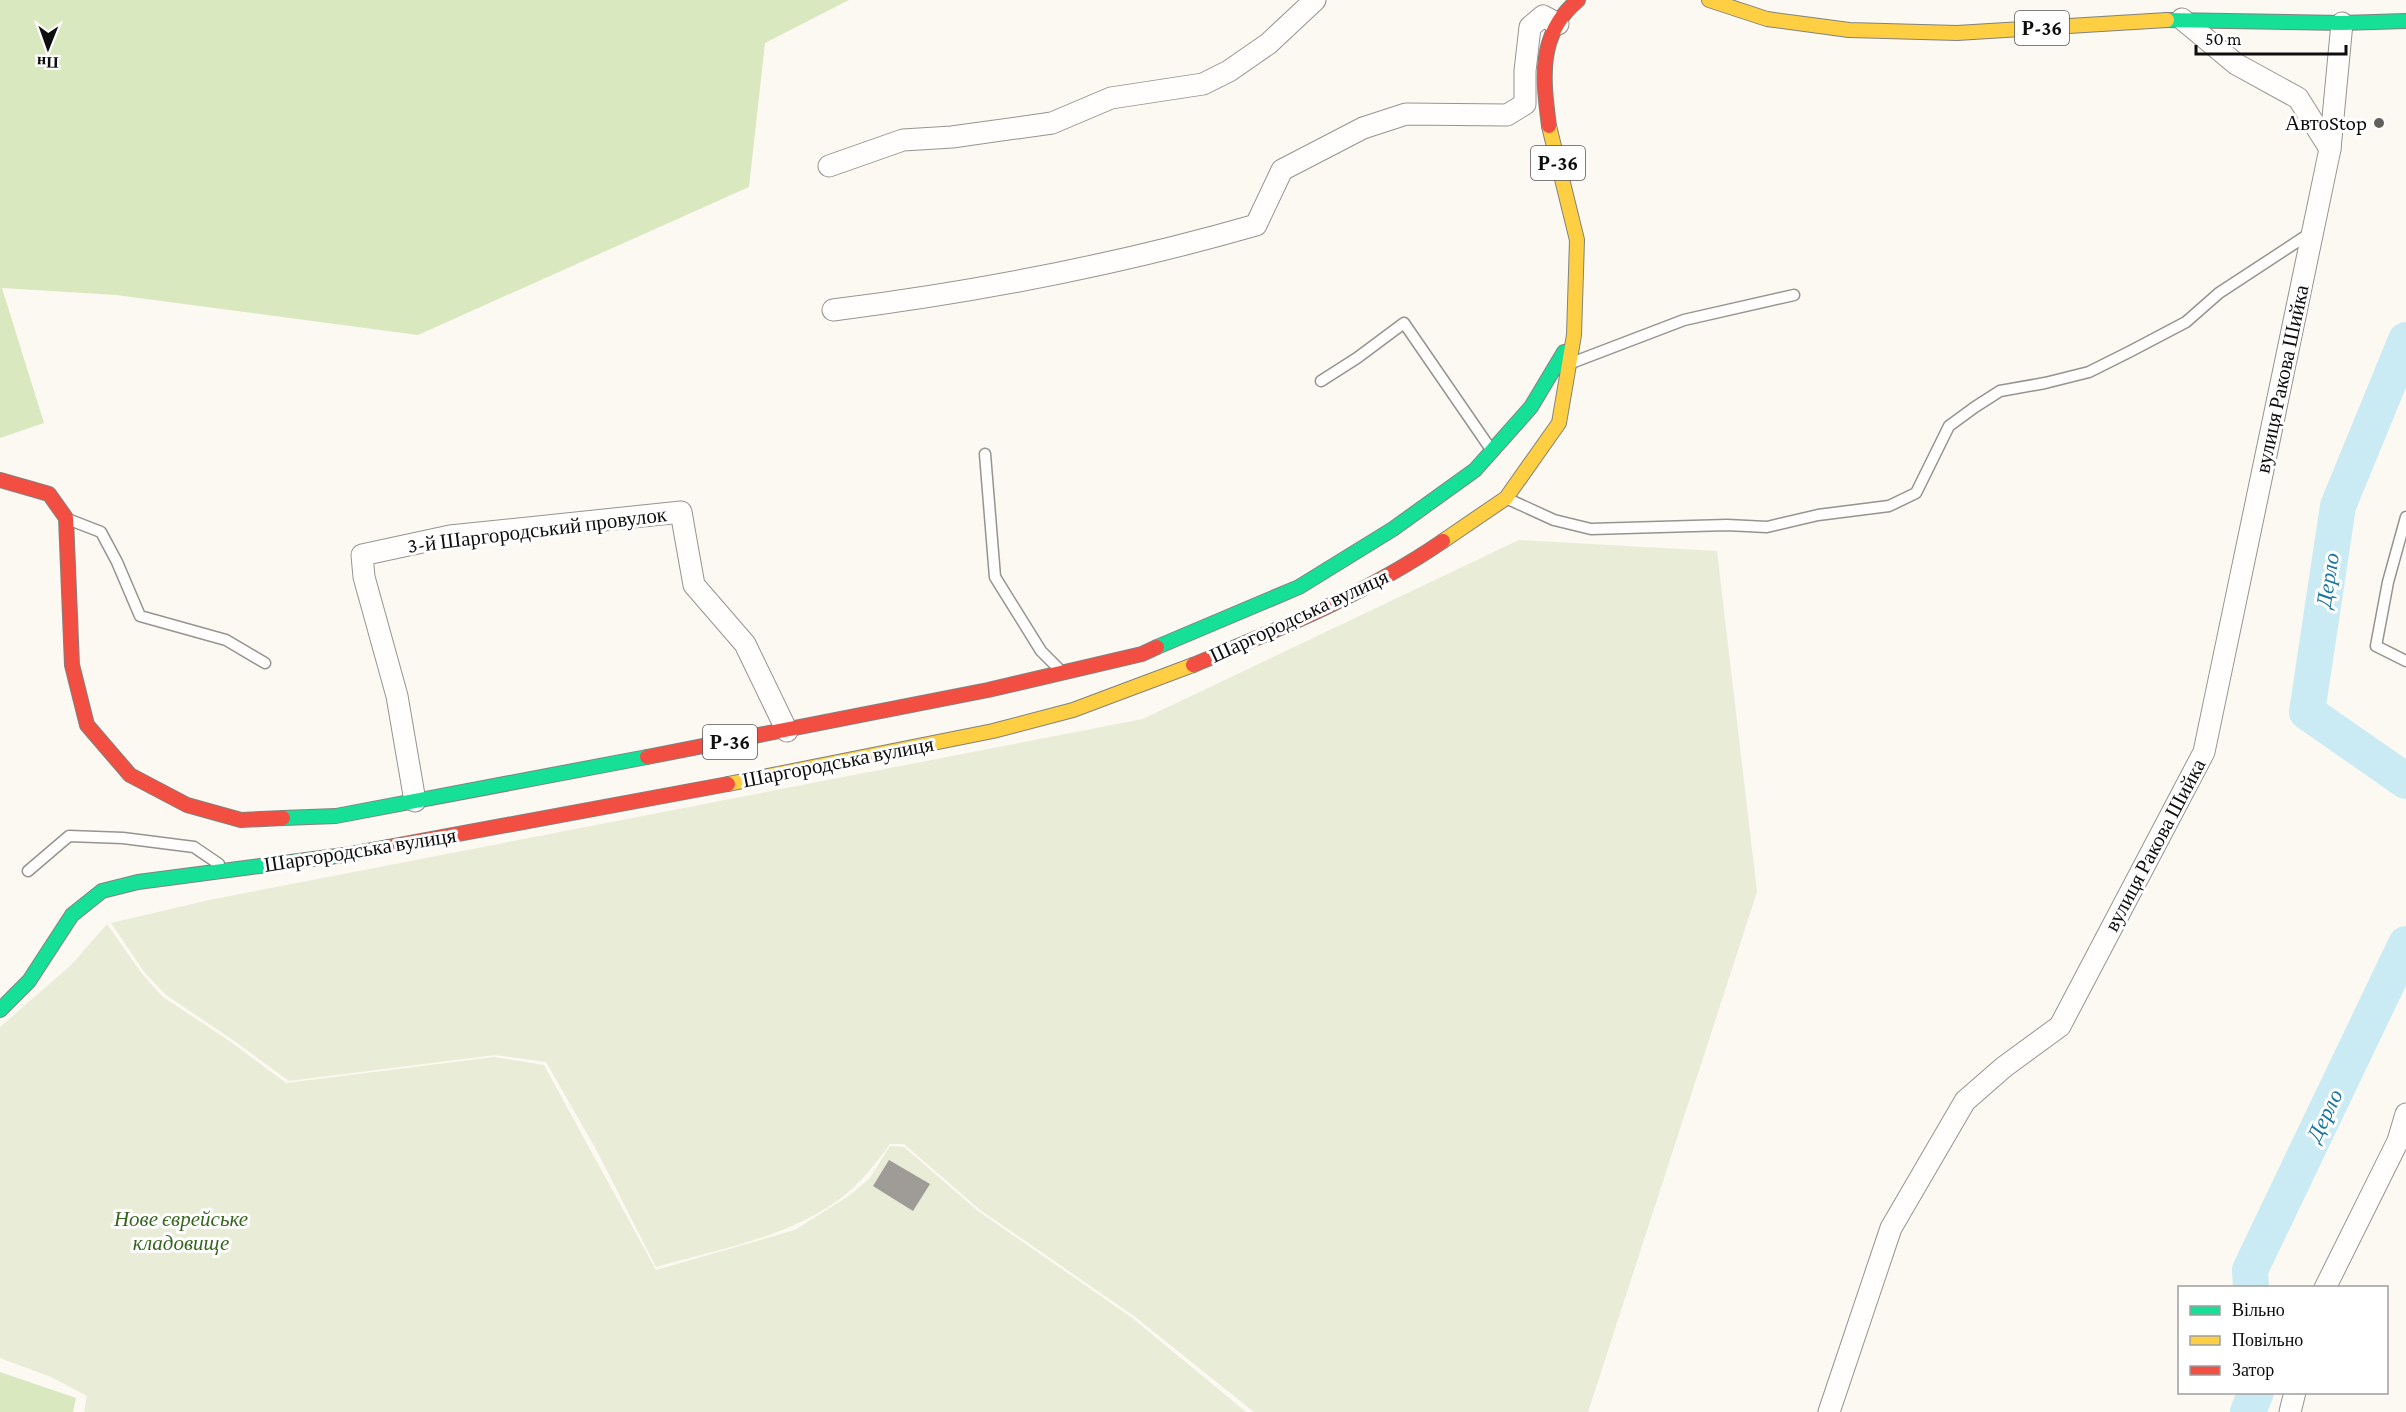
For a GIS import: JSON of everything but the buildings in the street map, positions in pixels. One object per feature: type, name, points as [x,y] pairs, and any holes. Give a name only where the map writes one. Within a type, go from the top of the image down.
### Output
[{"type":"main road","name":"Р-36","points":[[1709,0],[1767,19],[1849,30],[1957,33],[2182,19],[2342,23],[2406,21]]},
{"type":"main road","name":"Шаргородська вулиця","points":[[0,1010],[29,981],[72,915],[102,891],[138,882],[344,855],[753,779],[993,731],[1073,710],[1152,682],[1316,613],[1414,561],[1506,498],[1559,423],[1574,335],[1576,240],[1549,126],[1543,77],[1546,45],[1567,9],[1575,1]]},
{"type":"main road","name":"Шаргородська вулиця","points":[[66,518],[72,665],[87,724],[130,775],[187,806],[241,820],[336,816],[787,731],[1065,674],[1142,654],[1299,587],[1393,530],[1475,470],[1531,407],[1574,335]]},
{"type":"main road","points":[[0,480],[49,494],[66,518]]},
{"type":"street","points":[[829,166],[903,140],[952,137],[1052,123],[1112,99],[1203,84],[1229,71],[1268,44],[1315,0]]},
{"type":"street","points":[[833,310],[941,297],[1096,267],[1256,225],[1282,170],[1363,128],[1406,114],[1507,115],[1525,104],[1525,71],[1530,27],[1543,16],[1558,24]]},
{"type":"street","points":[[2182,19],[2236,64],[2298,98],[2330,149]]},
{"type":"street","name":"вулиця Ракова Шийка","points":[[1829,1412],[1891,1227],[1965,1101],[2004,1067],[2060,1026],[2204,752],[2330,149],[2342,23]]},
{"type":"street","name":"3-й Шаргородський провулок","points":[[415,801],[397,696],[364,577],[362,555],[450,536],[681,512],[694,585],[745,644],[787,731]]},
{"type":"street","points":[[2326,1286],[2398,1142],[2406,1114]]},
{"type":"street","points":[[2289,1412],[2294,1394]]},
{"type":"lane","points":[[1506,498],[1554,520],[1592,529],[1727,525],[1767,527],[1818,515],[1889,506],[1916,494],[1949,426],[1975,407],[2000,391],[2089,372],[2139,347],[2186,322],[2219,293],[2313,231]]},
{"type":"lane","points":[[1569,363],[1684,320],[1794,295]]},
{"type":"lane","points":[[1321,381],[1404,323],[1492,451]]},
{"type":"lane","points":[[985,454],[995,577],[1041,651],[1065,674]]},
{"type":"lane","points":[[2406,517],[2388,582],[2376,646],[2406,661]]},
{"type":"lane","points":[[66,518],[101,532],[117,562],[140,616],[226,640],[265,663]]},
{"type":"lane","points":[[28,870],[69,836],[123,838],[194,847],[229,870]]},
{"type":"green space","points":[[0,0],[849,0],[765,43],[749,187],[418,335],[116,295],[2,288],[44,423],[0,438]]},
{"type":"green space","points":[[1519,540],[1717,551],[1757,892],[1588,1412],[1254,1412],[1134,1316],[979,1209],[904,1144],[890,1144],[855,1186],[820,1212],[798,1223],[752,1241],[656,1267],[597,1151],[546,1062],[495,1055],[289,1081],[166,995],[145,973],[111,923],[209,900],[1143,719]]},
{"type":"green space","name":"Нове єврейське кладовище","points":[[107,924],[142,974],[163,997],[231,1042],[286,1083],[494,1057],[544,1065],[656,1270],[795,1230],[850,1195],[869,1179],[890,1146],[904,1147],[978,1211],[1131,1317],[1246,1412],[84,1412],[87,1396],[51,1377],[0,1358],[0,1027],[71,965]]},
{"type":"green space","points":[[0,1372],[76,1398],[73,1412],[0,1412]]},
{"type":"waterway","name":"Дерло","points":[[2406,340],[2338,506],[2307,712],[2406,781]]},
{"type":"waterway","name":"Дерло","points":[[2251,1286],[2250,1270],[2406,944]]},
{"type":"waterway","name":"Дерло","points":[[2248,1412],[2255,1394]]},
{"type":"traffic: fast","points":[[2167,20],[2342,23],[2406,21]]},
{"type":"traffic: fast","points":[[1157,647],[1299,587],[1393,529],[1475,470],[1531,407],[1564,352]]},
{"type":"traffic: fast","points":[[283,818],[336,816],[647,757]]},
{"type":"traffic: fast","points":[[0,1010],[29,981],[72,915],[102,891],[138,882],[344,855],[388,847]]},
{"type":"traffic: slow","points":[[1709,0],[1767,19],[1849,30],[1957,33],[2167,20]]},
{"type":"traffic: slow","points":[[1443,541],[1506,498],[1559,423],[1574,335],[1577,240],[1549,126]]},
{"type":"traffic: slow","points":[[728,784],[993,731],[1073,710],[1193,665]]},
{"type":"traffic: jam","points":[[1549,126],[1545,91],[1549,42],[1555,27],[1578,0]]},
{"type":"traffic: jam","points":[[0,480],[49,494],[66,518],[72,665],[87,725],[130,775],[187,805],[241,820],[283,818]]},
{"type":"traffic: jam","points":[[1193,665],[1290,624],[1353,594],[1384,578],[1443,541]]},
{"type":"traffic: jam","points":[[647,757],[988,690],[1142,654],[1157,647]]},
{"type":"traffic: jam","points":[[388,847],[728,784]]},
{"type":"place","name":"АвтоStop","points":[[2379,123]]}]
